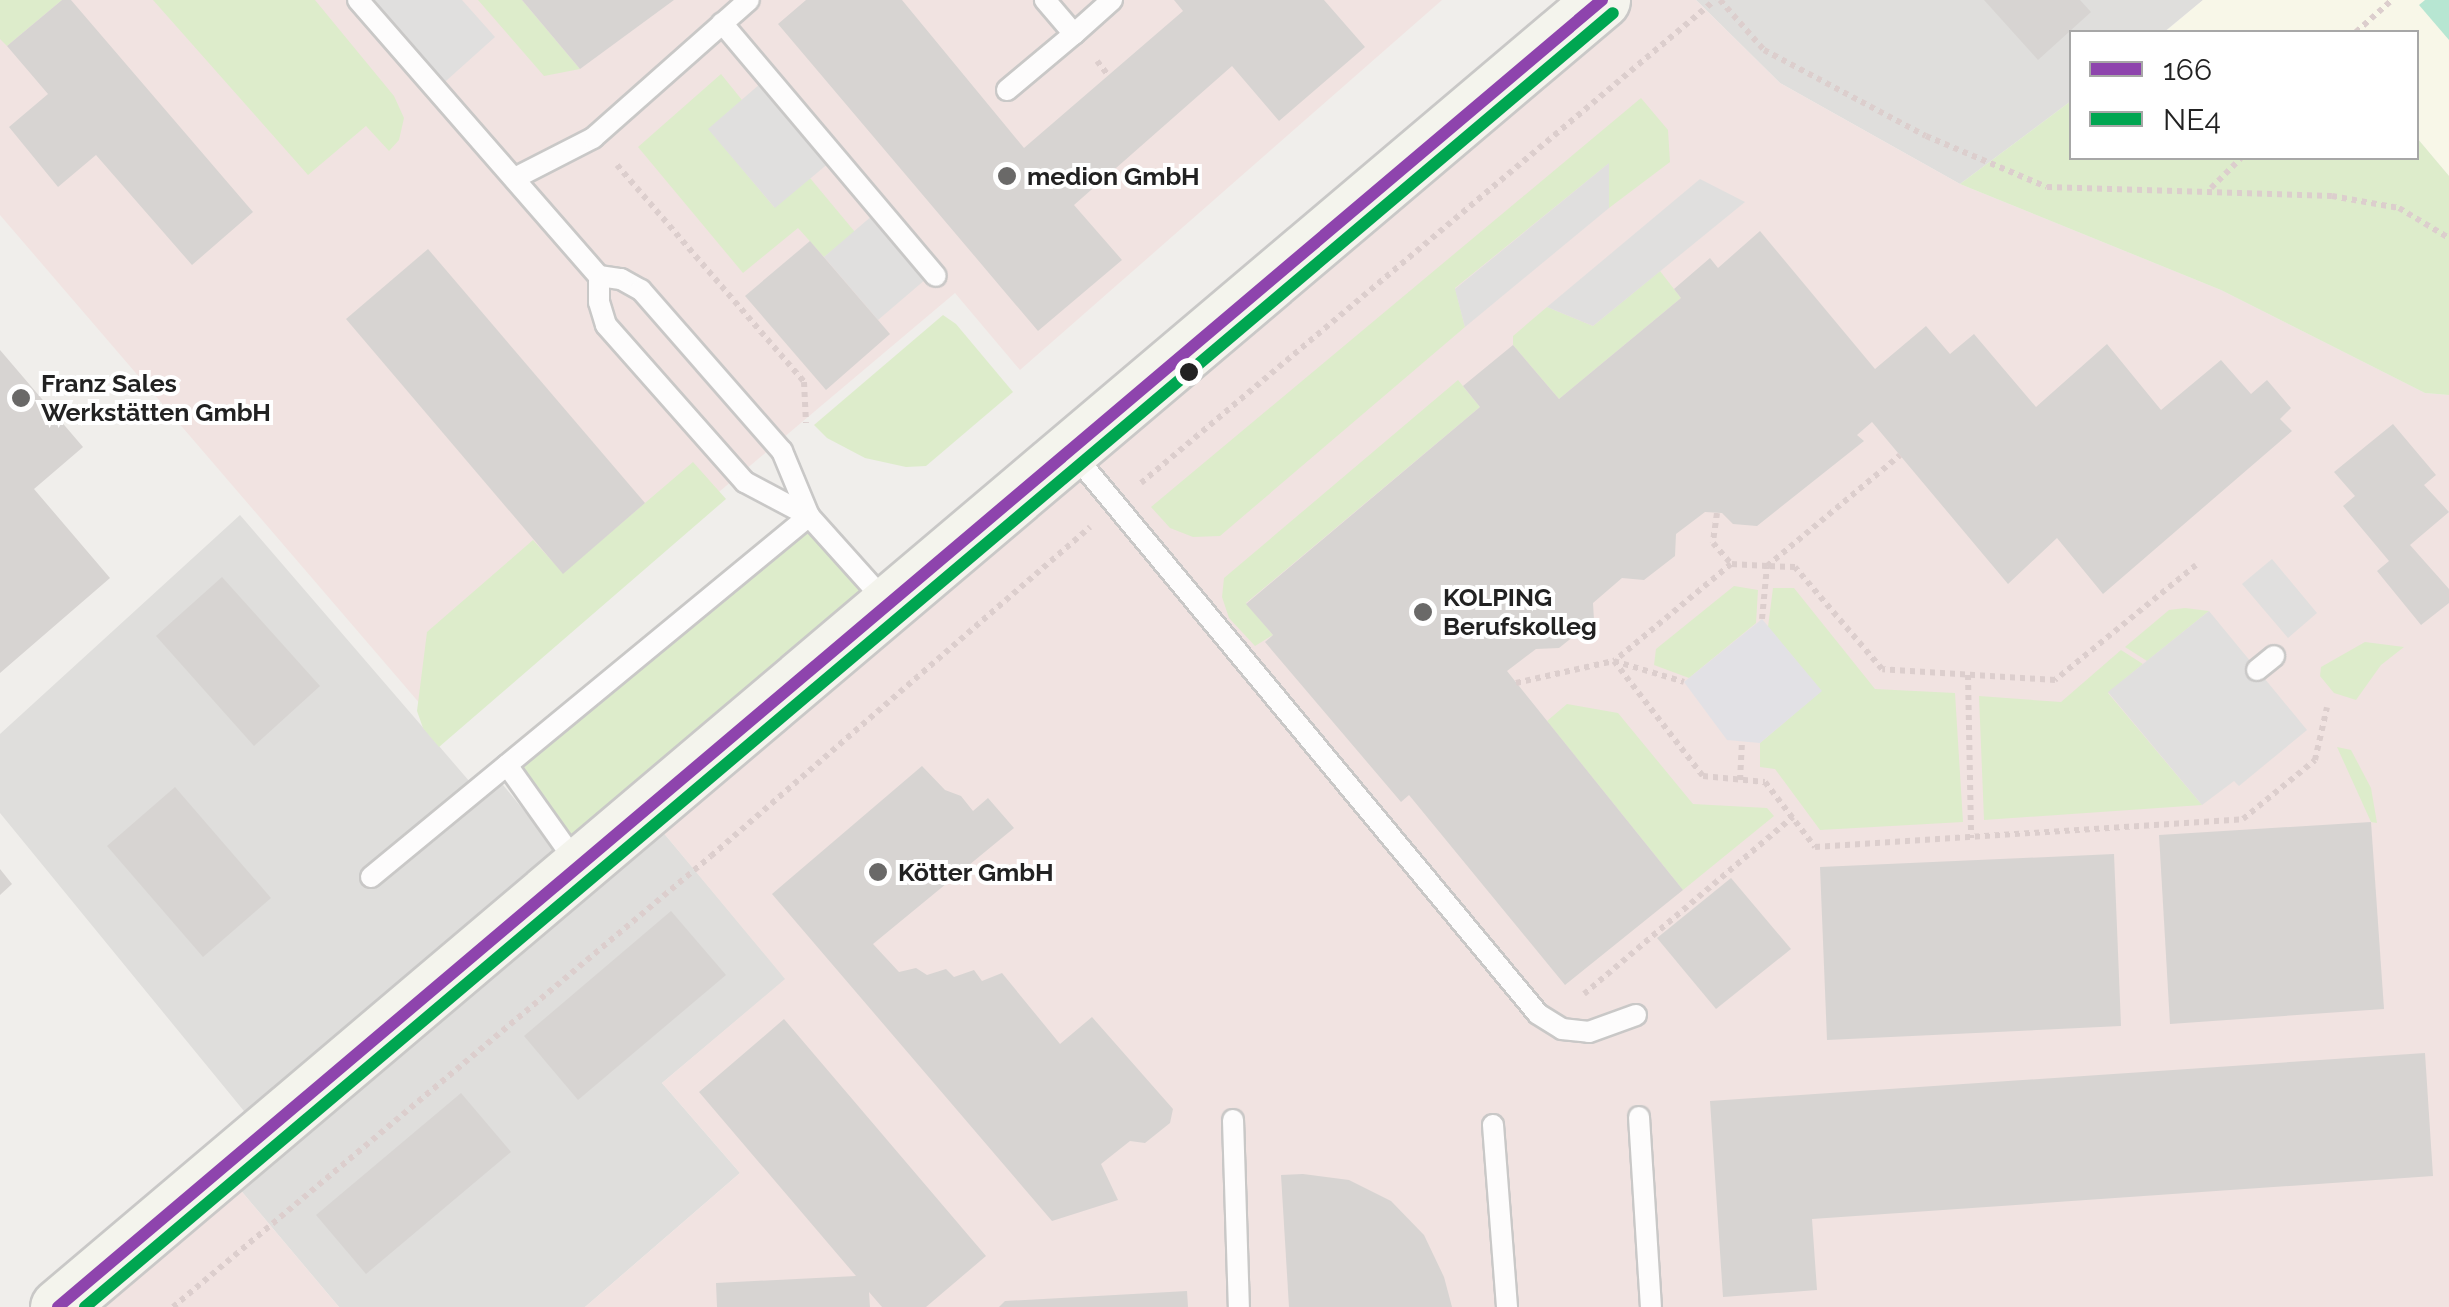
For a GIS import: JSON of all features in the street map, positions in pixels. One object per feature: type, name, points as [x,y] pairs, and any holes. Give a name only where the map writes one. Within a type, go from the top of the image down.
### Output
[{"type":"main road","points":[[58,1307],[1602,0]]},
{"type":"lane","points":[[358,0],[599,276],[600,314],[617,338],[755,491],[809,516]]},
{"type":"lane","points":[[515,178],[593,138],[750,0]]},
{"type":"lane","points":[[1045,0],[1074,34]]},
{"type":"lane","points":[[1007,90],[1112,0]]},
{"type":"lane","points":[[722,23],[936,276]]},
{"type":"lane","points":[[599,276],[621,279],[641,290],[782,451],[809,516],[888,604]]},
{"type":"lane","points":[[1070,449],[1538,1014],[1562,1029],[1589,1032],[1636,1015]]},
{"type":"lane","points":[[371,877],[809,516]]},
{"type":"lane","points":[[2257,670],[2274,656]]},
{"type":"lane","points":[[507,765],[580,866]]},
{"type":"lane","points":[[1639,1117],[1651,1307]]},
{"type":"lane","points":[[1233,1120],[1239,1307]]},
{"type":"lane","points":[[1493,1125],[1507,1307]]},
{"type":"path","points":[[173,1307],[712,856],[1116,505],[1718,0],[1764,50],[1990,166],[2047,187],[2210,188],[2332,196],[2399,208],[2449,238]]},
{"type":"path","points":[[2358,30],[2392,0]]},
{"type":"path","points":[[593,138],[804,382],[806,432]]},
{"type":"path","points":[[2210,188],[2239,160]]},
{"type":"path","points":[[746,314],[754,306]]},
{"type":"path","points":[[1762,619],[1766,566],[1900,456]]},
{"type":"path","points":[[1717,513],[1713,543],[1731,564]]},
{"type":"path","points":[[1516,682],[1614,661],[1731,564],[1795,567],[1882,670],[2055,680],[2196,565]]},
{"type":"path","points":[[1614,661],[1684,682]]},
{"type":"path","points":[[1614,661],[1704,776],[1765,782],[1815,847],[2243,819],[2315,760],[2327,707]]},
{"type":"path","points":[[1968,675],[1972,838]]},
{"type":"path","points":[[1740,780],[1742,741]]},
{"type":"path","points":[[1562,1029],[1569,1006],[1793,817]]},
{"type":"shaded area","points":[[0,0],[1442,0],[1020,370],[955,293],[440,727],[0,215]]},
{"type":"shaded area","points":[[358,0],[462,0],[495,37],[437,89]]},
{"type":"shaded area","points":[[1621,0],[1696,0],[1780,83],[1960,184],[2221,290],[2425,393],[2449,395],[2449,1307],[585,1307],[740,1173],[662,1083],[785,979],[657,825]]},
{"type":"shaded area","points":[[1696,0],[2203,0],[2166,30],[2069,30],[2069,102],[1960,184],[1780,83]]},
{"type":"shaded area","points":[[2203,0],[2449,0],[2449,176],[2419,140],[2419,30],[2167,30]]},
{"type":"shaded area","points":[[768,77],[836,157],[775,208],[708,129]]},
{"type":"shaded area","points":[[1609,163],[1609,208],[1465,327],[1455,289]]},
{"type":"shaded area","points":[[1700,179],[1745,202],[1593,326],[1547,307]]},
{"type":"shaded area","points":[[880,209],[933,273],[878,320],[824,257]]},
{"type":"shaded area","points":[[240,515],[476,789],[499,780],[565,861],[257,1127],[0,813],[0,734]]},
{"type":"shaded area","points":[[2272,559],[2317,613],[2288,638],[2242,584]]},
{"type":"shaded area","points":[[2209,611],[2307,730],[2239,786],[2234,781],[2202,805],[2108,692]]},
{"type":"shaded area","points":[[1762,619],[1822,691],[1760,743],[1727,740],[1684,682]]},
{"type":"shaded area","points":[[657,825],[786,979],[662,1083],[740,1173],[585,1307],[339,1307],[227,1174]]},
{"type":"shaded area","points":[[227,1174],[339,1307],[72,1307]]},
{"type":"green space","points":[[0,0],[62,0],[7,46],[0,39]]},
{"type":"green space","points":[[153,0],[315,0],[394,96],[404,118],[399,140],[389,151],[366,126],[308,175]]},
{"type":"green space","points":[[478,0],[522,0],[580,69],[544,76]]},
{"type":"green space","points":[[2425,0],[2449,0],[2449,40],[2419,5]]},
{"type":"green space","points":[[721,74],[742,100],[709,129],[774,207],[810,178],[855,232],[824,257],[798,228],[743,273],[638,147]]},
{"type":"green space","points":[[1641,98],[1668,130],[1670,162],[1609,208],[1608,164],[1455,288],[1465,327],[1220,536],[1193,537],[1170,528],[1151,507]]},
{"type":"green space","points":[[2069,102],[2069,160],[2419,160],[2419,140],[2449,176],[2449,395],[2425,393],[2221,290],[1960,184]]},
{"type":"green space","points":[[1660,271],[1681,298],[1559,399],[1513,345],[1513,336],[1547,307],[1593,326]]},
{"type":"green space","points":[[943,315],[956,324],[1013,392],[926,466],[906,467],[865,458],[827,438],[814,425]]},
{"type":"green space","points":[[1458,380],[1480,407],[1246,603],[1273,635],[1255,646],[1229,618],[1222,597],[1224,578]]},
{"type":"green space","points":[[693,462],[726,499],[439,747],[423,728],[417,711],[427,632],[533,540],[563,573]]},
{"type":"green space","points":[[810,524],[878,601],[581,847],[518,770]]},
{"type":"green space","points":[[1734,586],[1758,590],[1756,623],[1689,678],[1654,665],[1656,649]]},
{"type":"green space","points":[[1773,588],[1794,588],[1875,689],[1955,693],[1963,822],[1820,830],[1775,769],[1760,767],[1760,743],[1821,691],[1768,627]]},
{"type":"green space","points":[[2169,610],[2209,611],[2147,661],[2125,647]]},
{"type":"green space","points":[[2365,642],[2404,647],[2381,665],[2356,700],[2334,693],[2320,676],[2321,667]]},
{"type":"green space","points":[[2121,650],[2143,664],[2108,693],[2202,805],[1984,820],[1979,696],[2061,702]]},
{"type":"green space","points":[[1567,704],[1618,713],[1693,804],[1767,808],[1774,816],[1683,890],[1547,721]]},
{"type":"green space","points":[[2337,747],[2351,750],[2371,788],[2377,823],[2371,822]]},
{"type":"building","points":[[62,0],[71,0],[253,212],[192,265],[96,155],[58,187],[9,127],[48,94],[7,46]]},
{"type":"building","points":[[522,0],[674,0],[580,69]]},
{"type":"building","name":"medion GmbH","points":[[806,0],[902,0],[1024,148],[1183,11],[1174,0],[1324,0],[1365,47],[1279,121],[1232,66],[1074,205],[1122,260],[1038,331],[778,24]]},
{"type":"building","points":[[1984,0],[2080,0],[2091,12],[2038,60]]},
{"type":"building","name":"KOLPING Berufskolleg","points":[[1760,231],[1875,369],[1926,326],[1950,354],[1974,334],[2036,407],[2107,344],[2161,410],[2221,360],[2251,394],[2267,380],[2291,408],[2280,419],[2292,431],[2103,594],[2057,538],[2008,584],[1872,422],[1857,435],[1864,441],[1757,526],[1733,524],[1722,513],[1705,512],[1676,534],[1675,556],[1644,580],[1622,578],[1593,603],[1594,620],[1559,648],[1536,649],[1507,671],[1683,890],[1565,985],[1409,795],[1401,802],[1265,642],[1273,635],[1246,604],[1480,407],[1463,386],[1513,345],[1559,399],[1681,298],[1674,289],[1710,258],[1718,268]]},
{"type":"building","points":[[810,241],[890,334],[826,390],[745,296]]},
{"type":"building","points":[[428,249],[645,503],[563,574],[346,319]]},
{"type":"building","points":[[0,350],[83,447],[34,489],[110,578],[0,673]]},
{"type":"building","points":[[2393,424],[2436,475],[2424,485],[2449,512],[2410,545],[2449,589],[2449,603],[2421,625],[2377,571],[2389,561],[2343,506],[2355,496],[2334,472]]},
{"type":"building","points":[[222,577],[320,686],[254,746],[156,636]]},
{"type":"building","points":[[922,766],[945,790],[961,796],[973,811],[988,798],[1014,828],[873,944],[899,972],[916,968],[927,975],[946,969],[954,977],[974,970],[982,981],[1002,973],[1060,1044],[1092,1017],[1173,1109],[1170,1123],[1145,1143],[1130,1141],[1101,1164],[1118,1200],[1052,1221],[772,894]]},
{"type":"building","points":[[175,787],[271,898],[203,957],[107,846]]},
{"type":"building","points":[[2371,822],[2384,1009],[2170,1024],[2159,835]]},
{"type":"building","points":[[2114,854],[2121,1026],[1827,1040],[1820,867]]},
{"type":"building","points":[[0,869],[12,884],[0,895]]},
{"type":"building","points":[[1731,878],[1791,949],[1716,1009],[1657,938]]},
{"type":"building","points":[[671,911],[726,975],[578,1100],[524,1036]]},
{"type":"building","points":[[784,1019],[986,1256],[926,1307],[882,1307],[869,1292],[870,1307],[717,1307],[716,1283],[856,1276],[699,1092]]},
{"type":"building","points":[[2425,1053],[2433,1176],[1812,1219],[1817,1290],[1723,1297],[1710,1101]]},
{"type":"building","points":[[461,1093],[511,1152],[366,1274],[316,1215]]},
{"type":"building","points":[[1281,1175],[1349,1180],[1391,1201],[1424,1235],[1444,1277],[1452,1307],[1289,1307]]},
{"type":"building","points":[[1187,1291],[1188,1307],[999,1307],[1005,1301]]},
{"type":"transit line","name":"166","points":[[58,1307],[1602,0]]},
{"type":"transit line","name":"NE4","points":[[85,1307],[1613,13]]},
{"type":"place","name":"medion GmbH","points":[[1007,176]]},
{"type":"place","name":"Franz Sales Werkstätten GmbH","points":[[21,398]]},
{"type":"place","name":"KOLPING Berufskolleg","points":[[1423,612]]},
{"type":"place","name":"Kötter GmbH","points":[[878,872]]}]
